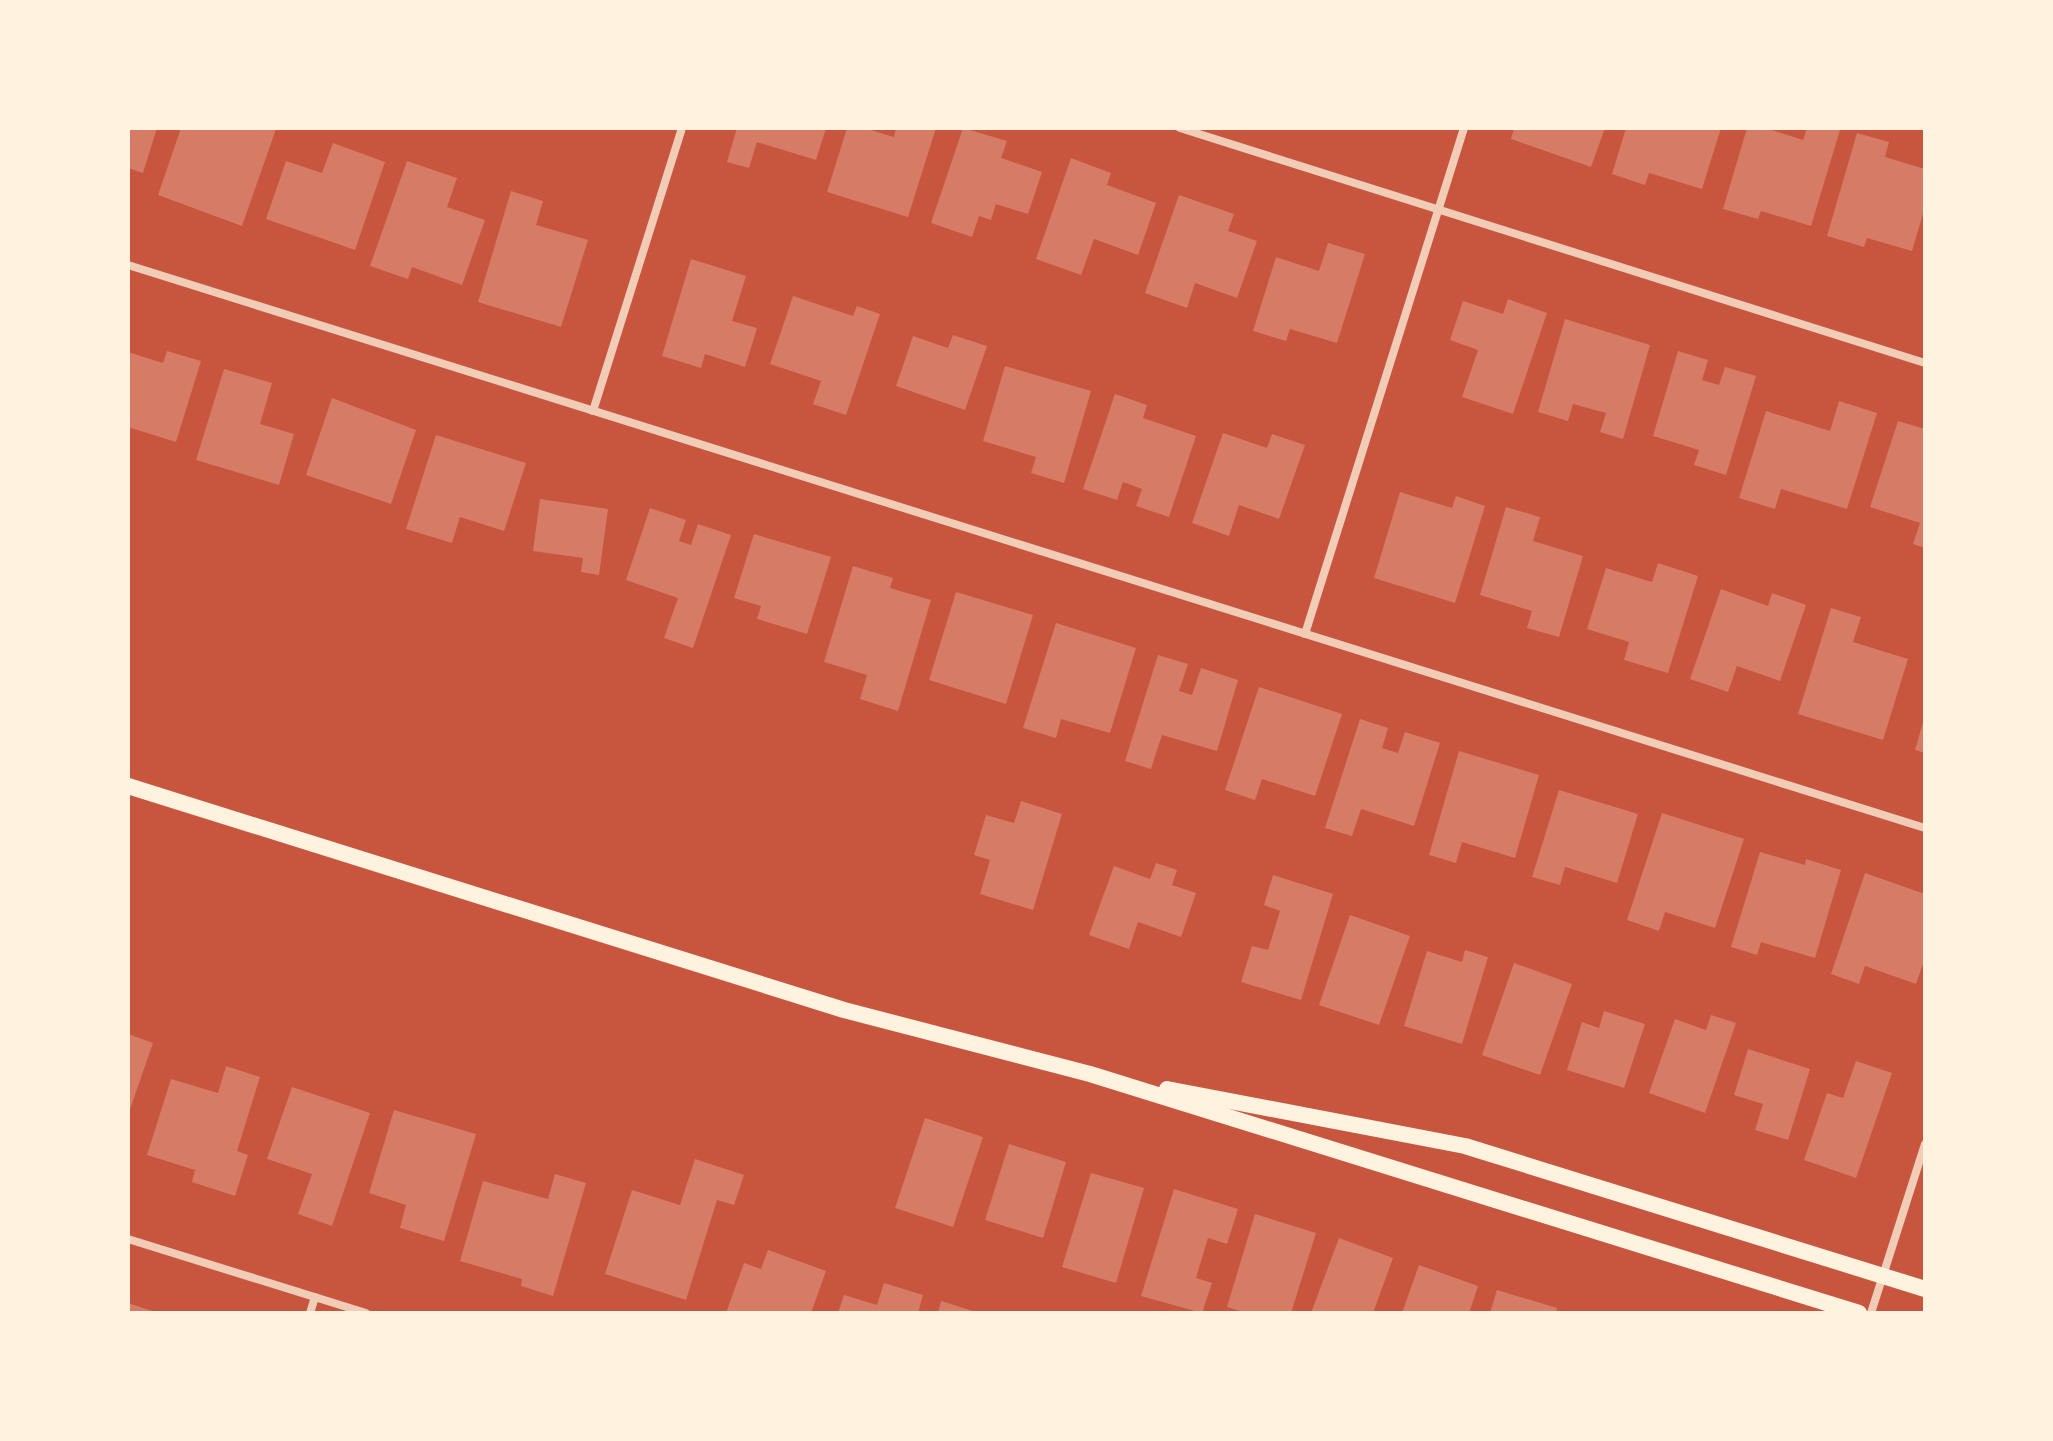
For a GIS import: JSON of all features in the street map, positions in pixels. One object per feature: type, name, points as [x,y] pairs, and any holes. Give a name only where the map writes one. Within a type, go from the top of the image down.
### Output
[{"type":"main road","points":[[128,786],[844,1010],[1090,1074],[1859,1313]]},
{"type":"main road","points":[[1090,1074],[1465,1146],[1925,1289]]},
{"type":"street","points":[[593,411],[682,128]]},
{"type":"street","points":[[1180,128],[1925,363]]},
{"type":"street","points":[[1305,634],[1464,128]]},
{"type":"street","points":[[128,265],[1925,828]]},
{"type":"street","points":[[1871,1313],[1925,1144]]},
{"type":"street","points":[[128,1239],[366,1313]]},
{"type":"street","points":[[310,1313],[315,1297]]},
{"type":"building","points":[[128,128],[157,128],[143,173],[128,168]]},
{"type":"building","points":[[181,128],[276,129],[242,226],[158,195]]},
{"type":"building","points":[[737,128],[826,128],[816,160],[757,142],[749,168],[727,162]]},
{"type":"building","points":[[847,128],[864,128],[894,137],[896,128],[936,128],[908,217],[827,192]]},
{"type":"building","points":[[963,128],[1007,141],[1001,158],[1042,172],[1028,214],[996,204],[991,220],[979,216],[972,237],[931,223]]},
{"type":"building","points":[[1514,128],[1605,128],[1591,167],[1511,139]]},
{"type":"building","points":[[1626,128],[1721,128],[1702,189],[1649,173],[1645,185],[1612,174]]},
{"type":"building","points":[[1747,128],[1765,128],[1803,140],[1807,128],[1840,130],[1811,226],[1761,211],[1758,219],[1723,209]]},
{"type":"building","points":[[1857,133],[1889,142],[1885,157],[1925,169],[1925,207],[1912,251],[1867,238],[1864,247],[1827,236]]},
{"type":"building","points":[[333,143],[385,162],[355,250],[266,219],[286,161],[322,173]]},
{"type":"building","points":[[1071,158],[1111,173],[1107,185],[1156,203],[1138,255],[1094,239],[1081,275],[1036,259]]},
{"type":"building","points":[[407,161],[457,178],[447,207],[485,220],[462,285],[412,267],[408,279],[370,266]]},
{"type":"building","points":[[511,191],[543,201],[536,225],[588,240],[561,327],[478,302]]},
{"type":"building","points":[[1179,195],[1234,214],[1228,231],[1257,241],[1237,298],[1195,283],[1187,308],[1145,293]]},
{"type":"building","points":[[1328,243],[1365,254],[1337,343],[1290,329],[1286,341],[1253,331],[1276,257],[1319,271]]},
{"type":"building","points":[[691,259],[746,276],[732,321],[757,328],[745,367],[705,354],[701,368],[662,356]]},
{"type":"building","points":[[793,296],[853,316],[857,306],[880,314],[846,415],[813,404],[821,381],[770,364]]},
{"type":"building","points":[[1508,299],[1547,313],[1513,414],[1462,397],[1478,350],[1450,340],[1463,301],[1503,314]]},
{"type":"building","points":[[1565,319],[1650,345],[1623,439],[1600,432],[1606,413],[1573,404],[1568,421],[1538,412]]},
{"type":"building","points":[[953,335],[987,346],[965,410],[896,386],[913,336],[948,348]]},
{"type":"building","points":[[167,351],[201,361],[176,442],[128,427],[128,352],[163,363]]},
{"type":"building","points":[[1678,351],[1708,360],[1702,380],[1719,385],[1725,367],[1756,376],[1726,475],[1694,465],[1699,450],[1653,436]]},
{"type":"building","points":[[1005,366],[1091,391],[1064,483],[1031,473],[1036,457],[983,441]]},
{"type":"building","points":[[224,369],[272,383],[260,424],[294,434],[279,485],[196,460]]},
{"type":"building","points":[[1115,394],[1147,405],[1143,418],[1196,436],[1169,517],[1136,506],[1142,489],[1123,482],[1117,500],[1083,489]]},
{"type":"building","points":[[332,398],[416,430],[391,504],[306,475]]},
{"type":"building","points":[[1839,401],[1877,413],[1847,509],[1781,489],[1775,509],[1739,498],[1766,411],[1830,431]]},
{"type":"building","points":[[1898,421],[1925,429],[1925,548],[1913,544],[1920,523],[1870,507]]},
{"type":"building","points":[[1223,433],[1267,448],[1272,434],[1305,445],[1279,519],[1239,505],[1229,536],[1192,523]]},
{"type":"building","points":[[436,435],[526,463],[504,531],[460,517],[452,543],[406,529]]},
{"type":"building","points":[[1400,492],[1452,508],[1456,496],[1485,506],[1455,603],[1374,578]]},
{"type":"building","points":[[540,499],[608,509],[599,575],[581,572],[583,558],[533,551]]},
{"type":"building","points":[[1506,507],[1540,517],[1533,541],[1583,556],[1559,637],[1527,628],[1532,611],[1480,595]]},
{"type":"building","points":[[650,508],[686,520],[679,541],[691,545],[698,524],[731,535],[693,648],[664,638],[678,598],[626,580]]},
{"type":"building","points":[[754,534],[831,557],[807,634],[757,619],[761,606],[734,598]]},
{"type":"building","points":[[1658,563],[1698,576],[1668,673],[1624,660],[1629,642],[1587,629],[1606,568],[1652,582]]},
{"type":"building","points":[[853,566],[893,578],[890,588],[931,600],[898,711],[860,699],[867,675],[824,662]]},
{"type":"building","points":[[1721,589],[1768,606],[1772,593],[1806,605],[1780,681],[1737,666],[1728,692],[1690,679]]},
{"type":"building","points":[[956,592],[1033,615],[1006,704],[929,680]]},
{"type":"building","points":[[1831,608],[1861,617],[1853,642],[1908,659],[1883,740],[1798,714]]},
{"type":"building","points":[[1056,623],[1136,648],[1110,733],[1061,719],[1056,738],[1023,728]]},
{"type":"building","points":[[1158,655],[1188,664],[1179,691],[1192,695],[1201,668],[1238,680],[1217,751],[1162,735],[1151,769],[1125,761]]},
{"type":"building","points":[[1259,687],[1342,714],[1315,796],[1262,779],[1255,800],[1225,790]]},
{"type":"building","points":[[1360,719],[1388,728],[1382,748],[1398,753],[1405,732],[1440,743],[1414,826],[1361,809],[1352,836],[1325,828]]},
{"type":"building","points":[[1925,719],[1925,753],[1915,750]]},
{"type":"building","points":[[1459,751],[1539,775],[1515,858],[1462,842],[1456,863],[1429,855]]},
{"type":"building","points":[[1559,790],[1638,814],[1617,883],[1565,867],[1560,885],[1532,877]]},
{"type":"building","points":[[1021,801],[1062,814],[1033,910],[980,894],[990,860],[974,855],[986,815],[1014,823]]},
{"type":"building","points":[[1662,813],[1744,839],[1715,928],[1665,912],[1659,931],[1627,920]]},
{"type":"building","points":[[1760,852],[1805,865],[1806,859],[1841,870],[1815,958],[1761,942],[1757,955],[1731,947]]},
{"type":"building","points":[[1156,863],[1177,870],[1172,885],[1196,893],[1181,937],[1138,922],[1129,949],[1089,935],[1114,866],[1150,879]]},
{"type":"building","points":[[1865,873],[1925,894],[1925,958],[1916,984],[1865,966],[1859,984],[1831,974]]},
{"type":"building","points":[[1273,875],[1333,894],[1301,1000],[1241,982],[1252,946],[1268,950],[1280,911],[1264,905]]},
{"type":"building","points":[[1350,915],[1410,936],[1379,1025],[1319,1005]]},
{"type":"building","points":[[1465,950],[1488,957],[1462,1044],[1404,1026],[1427,951],[1462,962]]},
{"type":"building","points":[[1514,963],[1572,984],[1540,1075],[1482,1055]]},
{"type":"building","points":[[1604,1011],[1645,1024],[1624,1088],[1567,1070],[1582,1022],[1599,1028]]},
{"type":"building","points":[[1711,1015],[1736,1023],[1705,1113],[1649,1093],[1675,1019],[1706,1030]]},
{"type":"building","points":[[128,1034],[153,1043],[128,1115]]},
{"type":"building","points":[[1748,1049],[1810,1069],[1788,1140],[1755,1130],[1763,1104],[1734,1095]]},
{"type":"building","points":[[1856,1061],[1892,1073],[1856,1178],[1804,1160],[1827,1093],[1843,1098]]},
{"type":"building","points":[[226,1066],[260,1077],[237,1151],[248,1155],[235,1196],[192,1182],[195,1170],[147,1155],[171,1079],[218,1093]]},
{"type":"building","points":[[292,1087],[370,1113],[332,1226],[298,1214],[312,1174],[267,1159]]},
{"type":"building","points":[[394,1110],[476,1134],[444,1241],[400,1228],[406,1205],[369,1193]]},
{"type":"building","points":[[925,1118],[983,1137],[953,1227],[895,1208]]},
{"type":"building","points":[[1009,1144],[1066,1162],[1043,1238],[985,1220]]},
{"type":"building","points":[[695,1159],[744,1175],[734,1205],[717,1200],[686,1300],[605,1274],[632,1190],[680,1205]]},
{"type":"building","points":[[1091,1173],[1144,1188],[1116,1283],[1062,1267]]},
{"type":"building","points":[[555,1174],[586,1183],[553,1296],[521,1286],[522,1279],[460,1261],[483,1181],[548,1199]]},
{"type":"building","points":[[1174,1189],[1238,1209],[1227,1244],[1208,1238],[1196,1278],[1212,1283],[1202,1313],[1141,1296]]},
{"type":"building","points":[[1255,1214],[1316,1233],[1291,1313],[1246,1313],[1227,1307]]},
{"type":"building","points":[[1339,1238],[1393,1258],[1373,1313],[1311,1313]]},
{"type":"building","points":[[768,1250],[826,1271],[811,1313],[726,1313],[744,1263],[761,1269]]},
{"type":"building","points":[[1419,1265],[1478,1286],[1469,1313],[1402,1313]]},
{"type":"building","points":[[884,1283],[923,1295],[918,1313],[838,1313],[844,1295],[877,1305]]},
{"type":"building","points":[[1497,1290],[1557,1308],[1556,1313],[1490,1313]]},
{"type":"building","points":[[941,1301],[976,1312],[976,1313],[938,1313]]},
{"type":"building","points":[[128,1303],[155,1312],[155,1313],[128,1313]]}]
